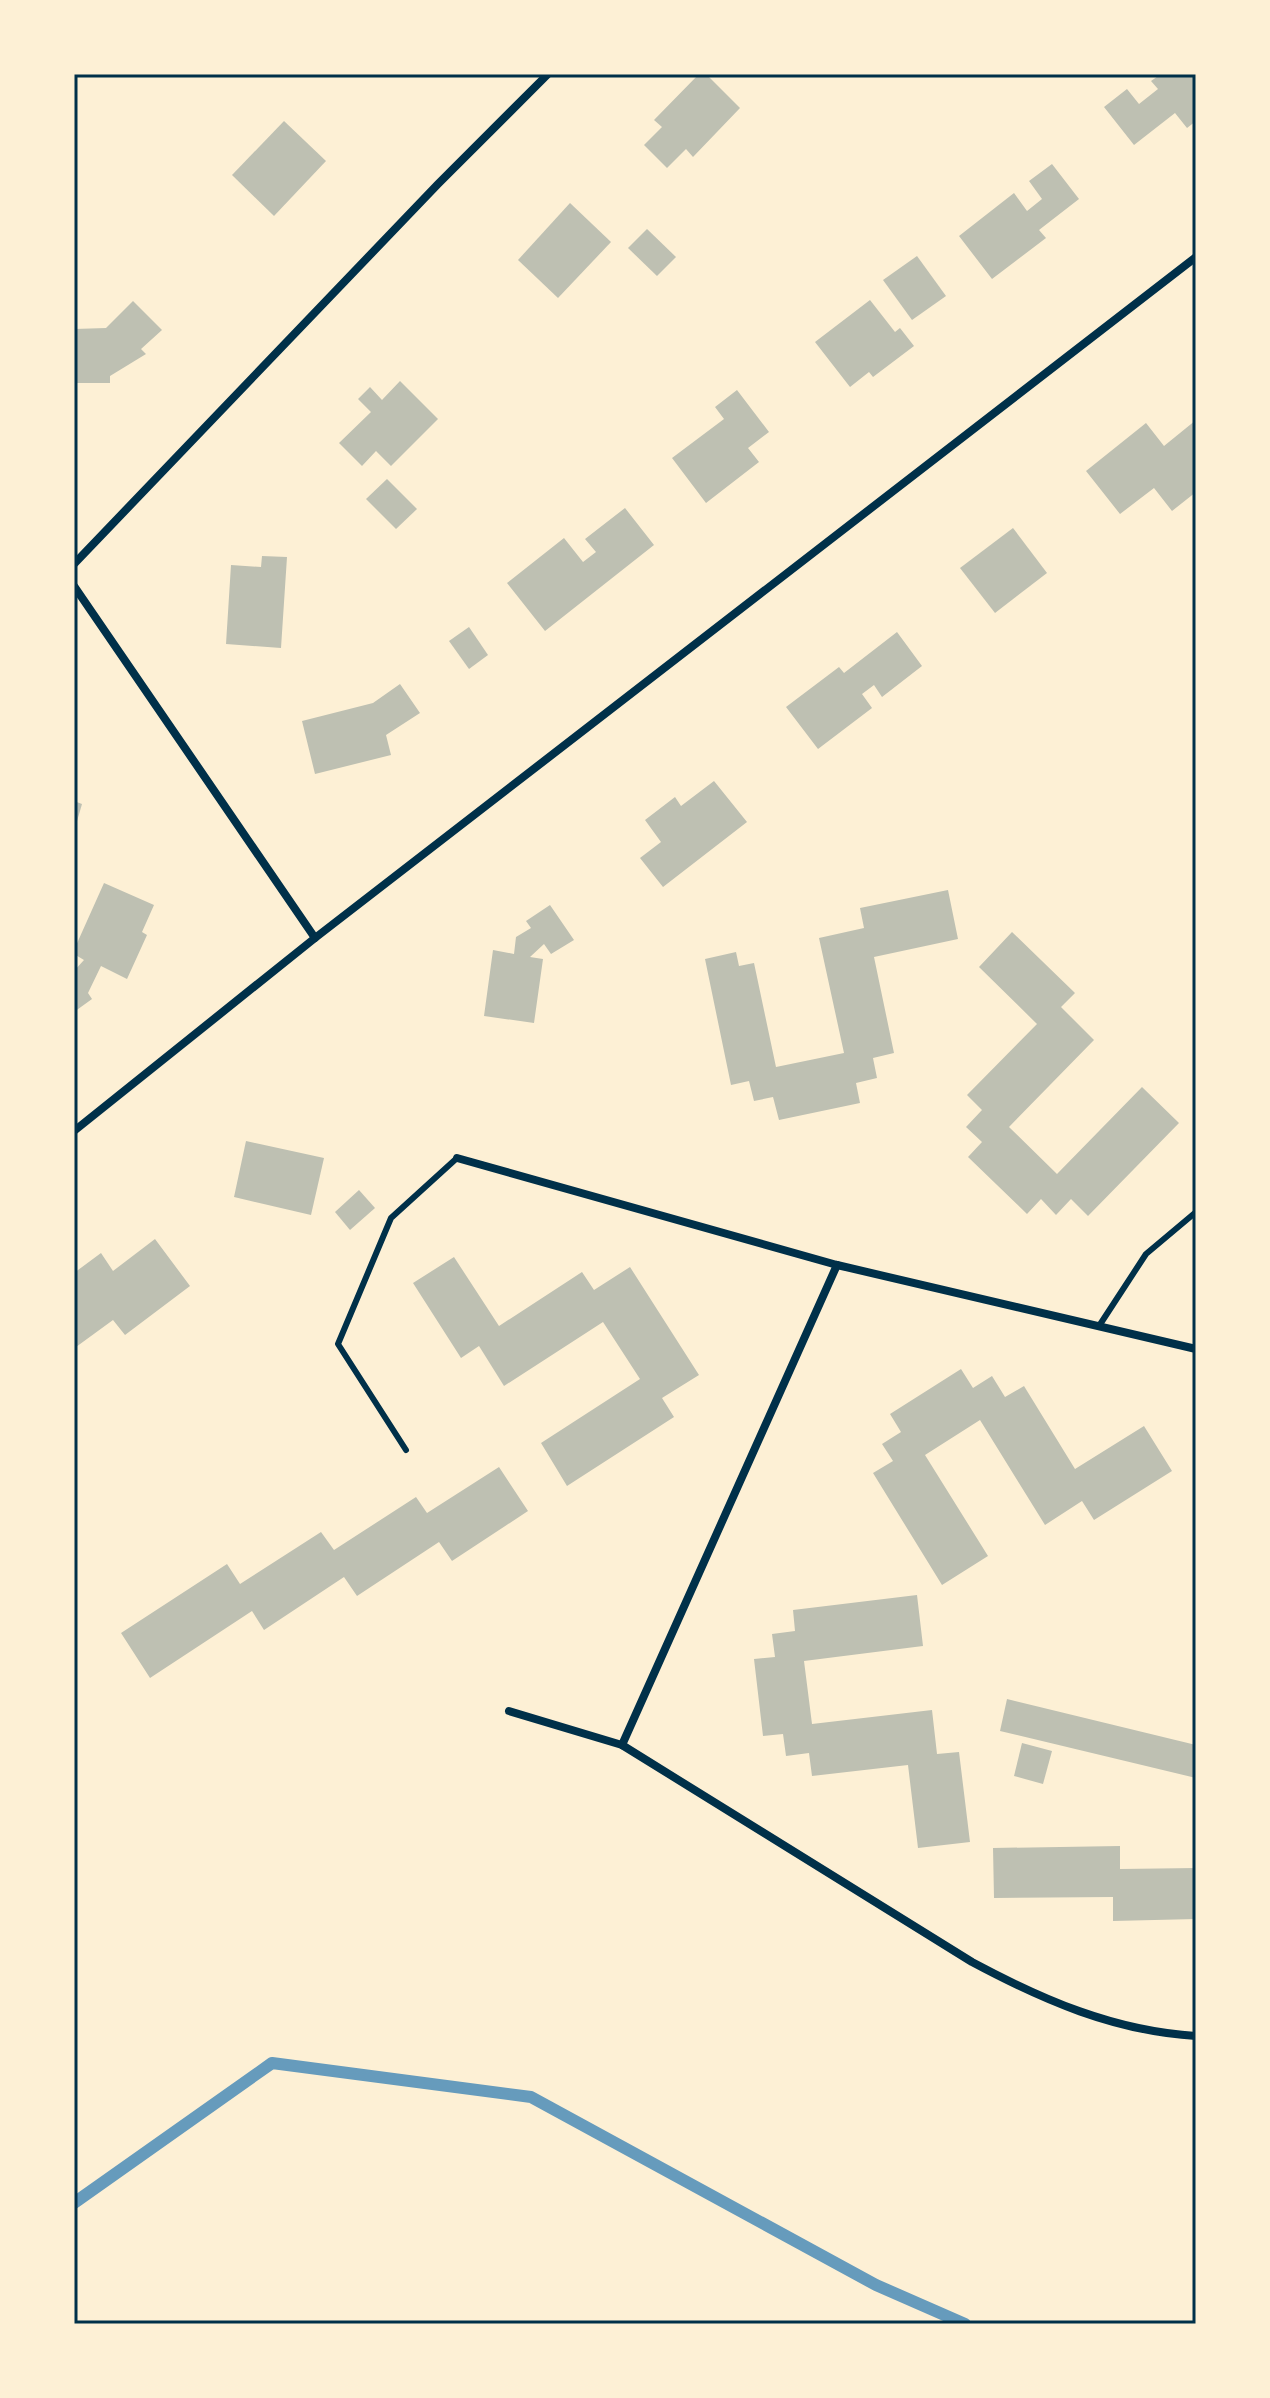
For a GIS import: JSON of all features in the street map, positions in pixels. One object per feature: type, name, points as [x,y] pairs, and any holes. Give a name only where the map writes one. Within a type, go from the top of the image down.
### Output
[{"type":"street","points":[[74,564],[438,184],[548,74]]},
{"type":"street","points":[[74,1131],[315,938],[1196,257]]},
{"type":"street","points":[[74,586],[315,938]]},
{"type":"street","points":[[457,1158],[837,1265],[1196,1349]]},
{"type":"street","points":[[622,1745],[837,1265]]},
{"type":"street","points":[[509,1711],[622,1745],[972,1962],[1027,1992],[1113,2023],[1196,2036]]},
{"type":"lane","points":[[406,1450],[338,1344],[391,1218],[457,1158]]},
{"type":"lane","points":[[1099,1326],[1146,1254],[1196,1212]]},
{"type":"building","points":[[699,74],[706,74],[740,108],[693,157],[686,149],[667,168],[644,145],[662,127],[654,120]]},
{"type":"building","points":[[1161,74],[1196,74],[1196,121],[1187,128],[1175,113],[1134,145],[1104,107],[1127,89],[1139,104],[1158,89],[1151,81]]},
{"type":"building","points":[[284,121],[326,161],[274,216],[232,175]]},
{"type":"building","points":[[1052,164],[1079,199],[1039,230],[1046,238],[992,279],[959,236],[1014,193],[1027,211],[1042,199],[1029,181]]},
{"type":"building","points":[[570,203],[611,242],[558,298],[518,260]]},
{"type":"building","points":[[647,229],[676,257],[657,276],[628,248]]},
{"type":"building","points":[[917,256],[946,296],[912,320],[883,280]]},
{"type":"building","points":[[870,300],[895,332],[900,328],[914,346],[873,377],[869,372],[850,387],[815,342]]},
{"type":"building","points":[[133,301],[162,330],[141,349],[146,354],[110,376],[110,383],[74,383],[74,329],[106,328]]},
{"type":"building","points":[[400,381],[438,419],[391,466],[376,451],[362,466],[339,443],[371,412],[358,399],[370,387],[382,400]]},
{"type":"building","points":[[737,390],[769,432],[748,448],[759,462],[706,503],[672,458],[724,419],[715,407]]},
{"type":"building","points":[[1196,420],[1196,492],[1172,511],[1154,488],[1120,514],[1086,471],[1146,423],[1164,446]]},
{"type":"building","points":[[387,479],[417,509],[396,529],[366,499]]},
{"type":"building","points":[[625,508],[654,545],[545,631],[507,583],[564,538],[583,562],[596,552],[585,539]]},
{"type":"building","points":[[1013,528],[1047,573],[995,613],[960,568]]},
{"type":"building","points":[[262,556],[287,557],[281,648],[226,644],[231,565],[261,567]]},
{"type":"building","points":[[469,627],[488,655],[469,669],[449,641]]},
{"type":"building","points":[[897,632],[922,666],[882,697],[874,685],[862,694],[872,708],[818,749],[786,707],[839,667],[844,673]]},
{"type":"building","points":[[400,684],[420,713],[386,735],[391,755],[315,774],[302,721],[373,703]]},
{"type":"building","points":[[714,781],[747,822],[663,887],[640,858],[661,842],[645,820],[675,797],[681,806]]},
{"type":"building","points":[[74,801],[82,804],[75,828],[74,828]]},
{"type":"building","points":[[104,883],[154,905],[142,932],[147,935],[127,979],[101,966],[88,993],[92,999],[74,1012],[74,971],[84,960],[74,954],[74,950]]},
{"type":"building","points":[[948,890],[958,939],[874,957],[894,1053],[873,1058],[877,1078],[856,1083],[860,1103],[779,1120],[773,1097],[754,1101],[749,1081],[731,1085],[705,959],[736,952],[739,966],[754,963],[776,1067],[844,1053],[819,938],[864,928],[860,908]]},
{"type":"building","points":[[550,905],[574,940],[551,954],[544,944],[530,957],[543,959],[534,1023],[484,1016],[493,950],[514,954],[516,937],[531,928],[526,921]]},
{"type":"building","points":[[1012,932],[1075,993],[1061,1007],[1094,1040],[1009,1127],[1057,1174],[1142,1087],[1179,1123],[1088,1216],[1071,1199],[1056,1215],[1041,1199],[1027,1214],[968,1157],[982,1142],[966,1127],[982,1110],[967,1095],[1037,1024],[979,967]]},
{"type":"building","points":[[246,1141],[324,1158],[311,1215],[234,1197]]},
{"type":"building","points":[[359,1190],[375,1208],[350,1230],[335,1212]]},
{"type":"building","points":[[155,1239],[190,1286],[125,1335],[113,1320],[76,1347],[74,1273],[101,1253],[113,1271]]},
{"type":"building","points":[[454,1257],[499,1326],[582,1272],[594,1290],[630,1267],[699,1375],[662,1398],[674,1417],[567,1486],[541,1443],[640,1379],[603,1322],[504,1386],[479,1346],[461,1358],[413,1283]]},
{"type":"building","points":[[961,1369],[973,1388],[992,1376],[1005,1397],[1024,1386],[1075,1469],[1144,1426],[1172,1471],[1094,1520],[1082,1501],[1045,1525],[980,1420],[925,1455],[988,1556],[942,1585],[873,1473],[893,1461],[882,1444],[901,1432],[890,1414]]},
{"type":"building","points":[[499,1467],[528,1511],[452,1561],[439,1542],[357,1596],[344,1577],[264,1630],[252,1611],[150,1678],[121,1633],[227,1564],[240,1584],[321,1532],[334,1550],[416,1497],[427,1513]]},
{"type":"building","points":[[917,1595],[923,1646],[804,1661],[812,1724],[932,1710],[937,1754],[959,1752],[970,1842],[918,1848],[908,1765],[812,1776],[809,1753],[786,1756],[783,1734],[763,1736],[754,1659],[775,1657],[772,1634],[795,1631],[793,1610]]},
{"type":"building","points":[[1007,1699],[1196,1745],[1196,1778],[1000,1731]]},
{"type":"building","points":[[1022,1743],[1052,1751],[1043,1784],[1014,1776]]},
{"type":"building","points":[[1120,1846],[1120,1869],[1196,1868],[1196,1919],[1113,1921],[1113,1897],[994,1898],[993,1848]]},
{"type":"waterway","points":[[74,2203],[272,2063],[531,2097],[876,2285],[965,2324]]}]
